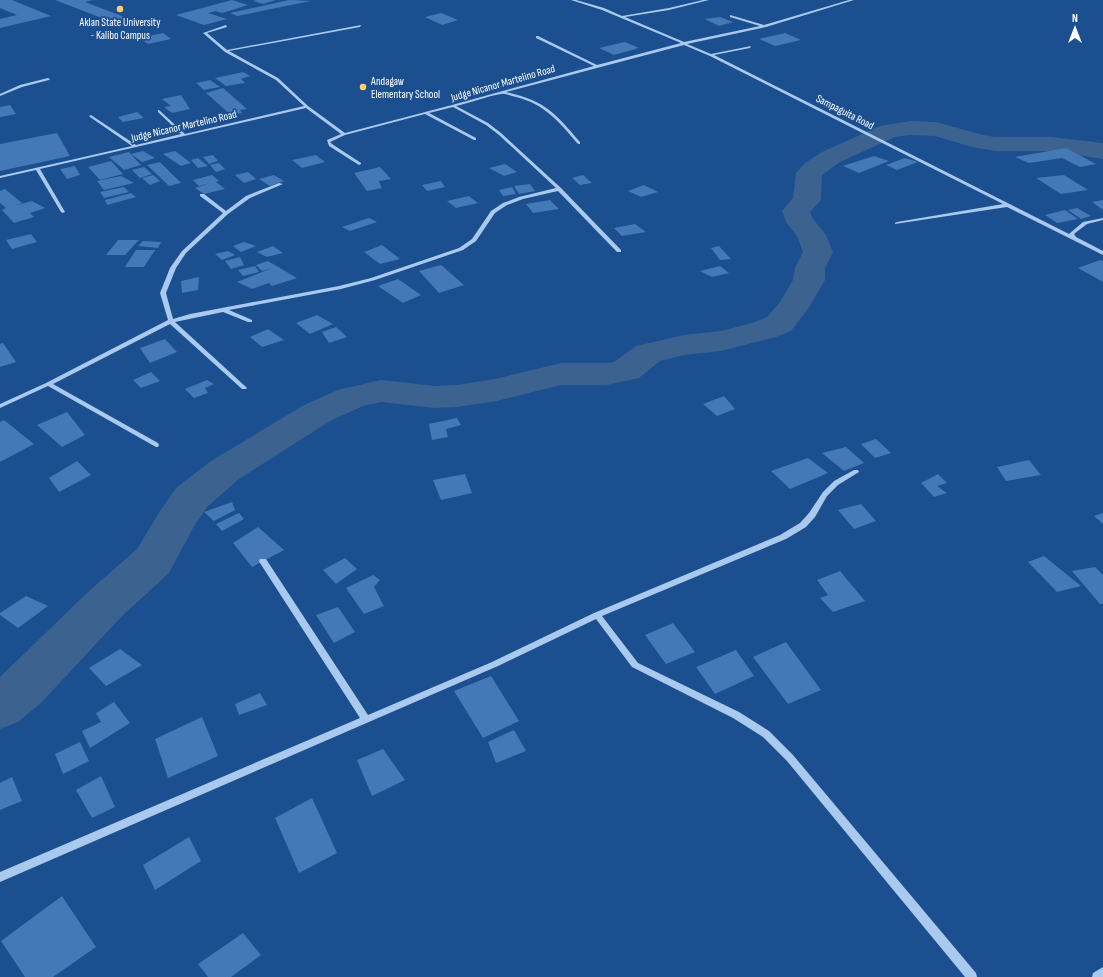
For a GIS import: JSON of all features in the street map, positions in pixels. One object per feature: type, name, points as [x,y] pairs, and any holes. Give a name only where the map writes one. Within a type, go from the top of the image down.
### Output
[{"type":"street","name":"Sampaguita Road","points":[[573,0],[621,17],[711,55],[880,139],[1103,253]]},
{"type":"street","points":[[621,17],[669,10],[707,0]]},
{"type":"street","name":"Judge Nicanor Martelino Road","points":[[359,164],[330,145],[328,141],[344,134],[453,106],[597,66],[765,26],[852,0]]},
{"type":"street","points":[[731,16],[765,26]]},
{"type":"street","points":[[226,26],[204,33],[226,51],[277,79],[307,107],[344,134]]},
{"type":"street","points":[[226,51],[360,26]]},
{"type":"street","points":[[537,37],[597,66]]},
{"type":"street","points":[[711,55],[750,47]]},
{"type":"street","points":[[0,95],[21,86],[48,79]]},
{"type":"street","points":[[502,92],[543,105],[558,119],[579,143]]},
{"type":"street","points":[[453,106],[482,121],[500,134],[559,190],[619,251]]},
{"type":"street","name":"Judge Nicanor Martelino Road","points":[[0,177],[307,107]]},
{"type":"street","points":[[159,111],[184,135]]},
{"type":"street","points":[[425,113],[475,139]]},
{"type":"street","points":[[91,116],[136,146]]},
{"type":"street","points":[[38,169],[63,212]]},
{"type":"street","points":[[244,388],[171,321],[163,293],[173,268],[184,252],[226,213],[248,197],[281,184]]},
{"type":"street","points":[[0,406],[48,384],[171,321],[338,288],[373,279],[462,249],[474,240],[493,212],[505,204],[522,198],[559,190]]},
{"type":"street","points":[[202,195],[226,213]]},
{"type":"street","points":[[897,224],[1008,205]]},
{"type":"street","points":[[1074,238],[1071,234],[1085,224],[1103,219]]},
{"type":"street","points":[[224,310],[250,321]]},
{"type":"street","points":[[48,384],[156,445]]},
{"type":"street","points":[[0,877],[495,664],[597,615],[783,537],[803,526],[812,516],[825,494],[836,483],[856,472]]},
{"type":"street","points":[[263,561],[366,719]]},
{"type":"street","points":[[597,615],[635,665],[736,715],[766,734],[790,758],[972,977]]},
{"type":"street","points":[[1097,977],[1103,972]]},
{"type":"building","points":[[0,0],[12,0],[51,16],[0,28],[0,19],[17,15],[0,8]]},
{"type":"building","points":[[55,0],[93,0],[85,2],[127,18],[112,22]]},
{"type":"building","points":[[232,0],[248,5],[222,13],[216,11],[208,13],[227,19],[204,25],[176,15]]},
{"type":"building","points":[[276,0],[263,4],[253,1]]},
{"type":"building","points":[[289,0],[311,1],[237,16],[230,13]]},
{"type":"building","points":[[441,13],[458,20],[442,25],[425,17]]},
{"type":"building","points":[[720,17],[733,22],[719,26],[705,19]]},
{"type":"building","points":[[163,33],[171,39],[148,44],[140,38]]},
{"type":"building","points":[[785,33],[801,40],[775,46],[759,39]]},
{"type":"building","points":[[625,42],[639,48],[614,55],[599,48]]},
{"type":"building","points":[[243,72],[250,76],[241,79],[245,83],[226,86],[215,78]]},
{"type":"building","points":[[210,80],[220,87],[204,90],[196,83]]},
{"type":"building","points":[[223,88],[247,109],[240,110],[242,113],[231,115],[206,93]]},
{"type":"building","points":[[181,95],[190,109],[172,113],[164,107],[171,106],[162,99]]},
{"type":"building","points":[[10,105],[16,114],[0,117],[0,107]]},
{"type":"building","points":[[137,112],[144,118],[123,122],[118,117]]},
{"type":"building","points":[[57,133],[70,156],[0,171],[0,144]]},
{"type":"building","points":[[1066,148],[1096,164],[1080,167],[1062,158],[1029,163],[1015,157]]},
{"type":"building","points":[[143,151],[155,158],[142,162],[131,154]]},
{"type":"building","points":[[175,151],[191,163],[181,166],[163,154]]},
{"type":"building","points":[[129,152],[141,165],[124,170],[109,157]]},
{"type":"building","points":[[213,155],[218,161],[209,164],[203,157]]},
{"type":"building","points":[[316,155],[325,162],[302,168],[292,160]]},
{"type":"building","points":[[874,156],[889,161],[859,173],[843,166]]},
{"type":"building","points":[[198,158],[208,166],[198,168],[191,160]]},
{"type":"building","points":[[905,158],[918,162],[897,170],[886,165]]},
{"type":"building","points":[[111,161],[123,174],[100,180],[88,167]]},
{"type":"building","points":[[160,162],[181,183],[169,186],[147,165]]},
{"type":"building","points":[[219,163],[225,169],[216,172],[210,165]]},
{"type":"building","points":[[505,164],[517,172],[504,176],[489,168]]},
{"type":"building","points":[[75,166],[80,175],[67,179],[60,169]]},
{"type":"building","points":[[144,167],[152,174],[140,178],[132,170]]},
{"type":"building","points":[[380,167],[391,179],[379,181],[382,188],[367,191],[354,173]]},
{"type":"building","points":[[248,172],[256,179],[244,183],[235,175]]},
{"type":"building","points":[[153,175],[160,181],[150,185],[142,178]]},
{"type":"building","points":[[212,175],[219,181],[216,182],[225,189],[204,194],[195,188],[210,183],[199,186],[193,180]]},
{"type":"building","points":[[274,175],[284,181],[270,186],[259,179]]},
{"type":"building","points":[[583,175],[592,183],[580,185],[572,178]]},
{"type":"building","points":[[1064,175],[1088,190],[1061,194],[1036,178]]},
{"type":"building","points":[[121,176],[134,183],[104,190],[97,181]]},
{"type":"building","points":[[441,181],[445,187],[427,191],[422,185]]},
{"type":"building","points":[[530,184],[535,191],[519,194],[514,186]]},
{"type":"building","points":[[644,185],[658,192],[641,197],[628,191]]},
{"type":"building","points":[[124,187],[129,192],[104,198],[100,192]]},
{"type":"building","points":[[512,187],[516,194],[503,196],[499,190]]},
{"type":"building","points":[[5,189],[22,203],[13,206],[32,201],[45,208],[30,213],[34,217],[14,223],[2,210],[6,208],[0,203],[0,191]]},
{"type":"building","points":[[131,193],[136,197],[107,205],[105,200]]},
{"type":"building","points":[[469,196],[478,203],[456,208],[447,201]]},
{"type":"building","points":[[550,200],[559,209],[533,213],[526,204]]},
{"type":"building","points":[[1103,200],[1103,210],[1092,202]]},
{"type":"building","points":[[1077,208],[1091,216],[1081,219],[1068,210]]},
{"type":"building","points":[[1065,210],[1078,219],[1057,223],[1045,215]]},
{"type":"building","points":[[369,218],[377,222],[350,231],[342,227]]},
{"type":"building","points":[[635,224],[646,232],[622,236],[614,228]]},
{"type":"building","points":[[31,234],[37,242],[12,249],[6,240]]},
{"type":"building","points":[[118,240],[139,240],[125,255],[106,255]]},
{"type":"building","points":[[143,241],[161,242],[158,248],[138,246]]},
{"type":"building","points":[[244,242],[256,246],[241,252],[233,246]]},
{"type":"building","points":[[382,245],[400,259],[380,264],[364,252]]},
{"type":"building","points":[[273,246],[283,253],[267,257],[257,252]]},
{"type":"building","points":[[719,246],[731,259],[720,260],[711,248]]},
{"type":"building","points":[[136,250],[155,250],[144,267],[125,267]]},
{"type":"building","points":[[228,251],[235,255],[222,260],[215,254]]},
{"type":"building","points":[[240,257],[244,265],[231,269],[225,261]]},
{"type":"building","points":[[1100,260],[1103,261],[1103,282],[1078,268]]},
{"type":"building","points":[[268,261],[297,278],[272,286],[269,283],[252,289],[237,282],[272,268],[262,271],[256,265]]},
{"type":"building","points":[[441,265],[464,285],[439,293],[419,271]]},
{"type":"building","points":[[255,266],[259,272],[243,276],[238,270]]},
{"type":"building","points":[[720,266],[729,273],[712,277],[700,271]]},
{"type":"building","points":[[199,277],[198,290],[182,293],[181,281]]},
{"type":"building","points":[[398,279],[421,295],[403,303],[378,286]]},
{"type":"building","points":[[317,315],[333,324],[310,334],[296,323]]},
{"type":"building","points":[[336,327],[347,337],[329,343],[322,332]]},
{"type":"building","points":[[268,329],[284,340],[262,347],[250,337]]},
{"type":"building","points":[[165,339],[177,352],[150,363],[140,348]]},
{"type":"building","points":[[3,343],[16,362],[0,367],[0,344]]},
{"type":"building","points":[[151,372],[160,381],[141,388],[133,380]]},
{"type":"building","points":[[207,380],[214,384],[205,388],[208,393],[194,398],[185,389]]},
{"type":"building","points":[[724,396],[735,409],[717,416],[703,404]]},
{"type":"building","points":[[67,412],[85,435],[62,447],[37,425]]},
{"type":"building","points":[[457,418],[461,425],[446,429],[448,437],[432,440],[429,424]]},
{"type":"building","points":[[4,420],[34,444],[0,462],[0,422]]},
{"type":"building","points":[[876,439],[891,453],[875,458],[861,444]]},
{"type":"building","points":[[846,447],[864,463],[844,471],[822,453]]},
{"type":"building","points":[[808,458],[828,473],[790,489],[771,471]]},
{"type":"building","points":[[1029,460],[1041,475],[1006,481],[997,467]]},
{"type":"building","points":[[77,461],[91,475],[59,492],[49,478]]},
{"type":"building","points":[[465,474],[472,493],[441,500],[433,480]]},
{"type":"building","points":[[938,474],[947,483],[937,486],[947,493],[934,497],[921,483]]},
{"type":"building","points":[[232,502],[235,510],[214,521],[204,512]]},
{"type":"building","points":[[861,504],[876,521],[854,529],[838,510]]},
{"type":"building","points":[[239,513],[244,519],[222,531],[216,524]]},
{"type":"building","points":[[1103,513],[1103,524],[1094,516]]},
{"type":"building","points":[[258,527],[284,550],[252,567],[233,543]]},
{"type":"building","points":[[1044,556],[1081,586],[1057,592],[1028,562]]},
{"type":"building","points":[[345,558],[357,569],[336,584],[323,570]]},
{"type":"building","points":[[1095,567],[1103,575],[1103,604],[1100,604],[1072,571]]},
{"type":"building","points":[[840,571],[865,601],[833,612],[820,598],[828,595],[817,580]]},
{"type":"building","points":[[373,575],[380,580],[374,587],[384,606],[364,614],[346,588]]},
{"type":"building","points":[[26,596],[48,606],[18,628],[0,615],[0,613]]},
{"type":"building","points":[[338,607],[355,632],[334,643],[316,615]]},
{"type":"building","points":[[673,623],[695,652],[666,664],[645,635]]},
{"type":"building","points":[[786,642],[821,690],[788,704],[753,657]]},
{"type":"building","points":[[120,649],[142,665],[106,686],[89,668]]},
{"type":"building","points":[[736,650],[754,676],[715,694],[696,667]]},
{"type":"building","points":[[491,676],[519,721],[483,738],[454,691]]},
{"type":"building","points":[[260,693],[267,705],[239,715],[235,704]]},
{"type":"building","points":[[114,702],[130,723],[90,748],[82,731],[101,722],[96,713]]},
{"type":"building","points":[[202,717],[218,756],[168,778],[155,739]]},
{"type":"building","points":[[514,730],[526,751],[496,763],[488,742]]},
{"type":"building","points":[[80,742],[89,761],[63,774],[55,754]]},
{"type":"building","points":[[383,749],[405,780],[372,796],[357,760]]},
{"type":"building","points":[[101,776],[115,807],[92,818],[76,790]]},
{"type":"building","points":[[12,777],[22,801],[0,810],[0,783]]},
{"type":"building","points":[[312,798],[337,853],[299,873],[275,818]]},
{"type":"building","points":[[189,837],[201,861],[155,890],[143,865]]},
{"type":"building","points":[[62,896],[96,947],[53,977],[25,977],[1,941]]},
{"type":"building","points":[[243,933],[261,955],[231,977],[208,977],[198,964]]},
{"type":"waterway","points":[[0,707],[23,688],[105,604],[153,561],[175,522],[192,497],[225,470],[317,413],[351,398],[381,391],[435,397],[457,396],[497,390],[561,374],[607,374],[626,370],[648,353],[684,345],[721,341],[764,330],[779,324],[794,306],[809,280],[810,268],[818,252],[811,235],[800,222],[796,211],[807,200],[809,173],[831,157],[889,131],[910,128],[936,129],[981,142],[995,144],[1052,144],[1103,151]]},
{"type":"place","name":"Aklan State University - Kalibo Campus","points":[[120,9]]},
{"type":"place","name":"Andagaw Elementary School","points":[[363,87]]}]
